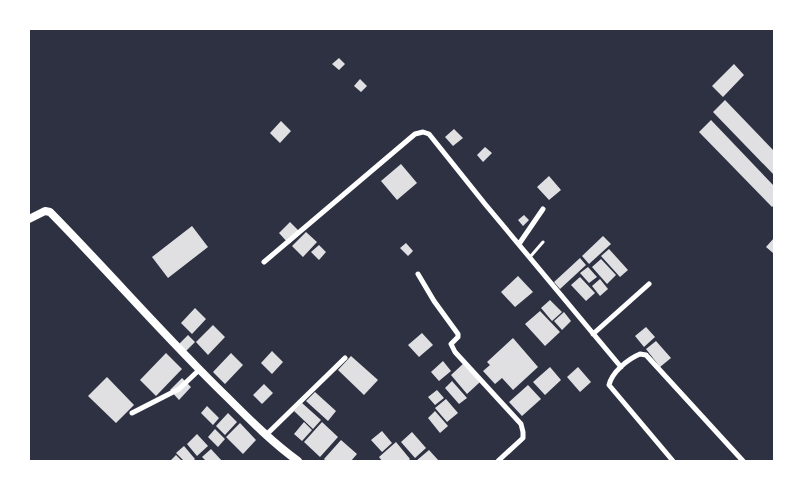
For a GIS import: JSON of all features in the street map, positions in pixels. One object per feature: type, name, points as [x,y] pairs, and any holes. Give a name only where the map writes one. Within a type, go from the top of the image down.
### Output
[{"type":"street","points":[[264,262],[415,134],[423,132],[430,134],[518,244],[621,367]]},
{"type":"street","points":[[518,244],[543,209]]},
{"type":"street","points":[[29,218],[45,210],[50,212],[90,252],[130,298],[199,370],[266,435],[298,461]]},
{"type":"street","points":[[418,274],[434,301],[458,334],[458,338],[451,344],[455,352],[521,424],[524,432],[523,438],[498,461]]},
{"type":"street","points":[[593,334],[649,284]]},
{"type":"street","points":[[673,461],[610,388],[608,383],[621,367],[636,355],[646,355],[743,461]]},
{"type":"street","points":[[266,435],[345,358]]},
{"type":"street","points":[[132,413],[180,389],[199,370]]},
{"type":"lane","points":[[529,257],[544,242]]},
{"type":"building","points":[[339,58],[345,64],[339,70],[332,64]]},
{"type":"building","points":[[734,64],[744,75],[723,97],[712,86]]},
{"type":"building","points":[[360,79],[367,86],[361,92],[354,86]]},
{"type":"building","points":[[725,100],[774,151],[774,175],[713,112]]},
{"type":"building","points":[[711,120],[774,186],[774,205],[772,207],[699,132]]},
{"type":"building","points":[[281,121],[291,131],[280,143],[270,133]]},
{"type":"building","points":[[454,129],[463,138],[453,146],[445,137]]},
{"type":"building","points":[[485,147],[492,153],[483,162],[477,155]]},
{"type":"building","points":[[401,164],[417,183],[397,200],[381,181]]},
{"type":"building","points":[[549,176],[561,190],[549,200],[537,187]]},
{"type":"building","points":[[524,215],[529,220],[523,226],[518,220]]},
{"type":"building","points":[[290,222],[301,233],[289,244],[279,233]]},
{"type":"building","points":[[192,226],[208,247],[168,278],[152,257]]},
{"type":"building","points":[[306,232],[317,242],[303,257],[292,246]]},
{"type":"building","points":[[603,236],[611,244],[589,264],[582,256]]},
{"type":"building","points":[[774,238],[774,252],[773,253],[766,247]]},
{"type":"building","points":[[406,243],[413,251],[408,256],[400,248]]},
{"type":"building","points":[[319,245],[326,252],[319,260],[311,252]]},
{"type":"building","points":[[609,249],[628,270],[620,277],[601,256]]},
{"type":"building","points":[[580,258],[586,265],[560,289],[554,282]]},
{"type":"building","points":[[601,259],[616,275],[607,284],[592,267]]},
{"type":"building","points":[[588,267],[597,277],[589,283],[580,273]]},
{"type":"building","points":[[518,276],[533,292],[515,307],[501,292]]},
{"type":"building","points":[[580,277],[595,293],[586,301],[571,285]]},
{"type":"building","points":[[600,279],[608,289],[600,296],[592,286]]},
{"type":"building","points":[[550,300],[562,312],[552,321],[541,308]]},
{"type":"building","points":[[195,308],[206,319],[192,334],[181,323]]},
{"type":"building","points":[[540,311],[560,332],[545,346],[525,324]]},
{"type":"building","points":[[564,312],[571,321],[562,330],[554,321]]},
{"type":"building","points":[[213,325],[225,337],[208,355],[196,342]]},
{"type":"building","points":[[646,327],[655,337],[644,347],[635,336]]},
{"type":"building","points":[[422,333],[433,345],[419,357],[408,345]]},
{"type":"building","points":[[188,335],[195,342],[186,351],[179,344]]},
{"type":"building","points":[[513,338],[538,367],[513,390],[502,378],[495,384],[483,371],[490,365],[487,362]]},
{"type":"building","points":[[656,341],[671,358],[660,367],[646,349]]},
{"type":"building","points":[[272,351],[283,362],[272,374],[261,363]]},
{"type":"building","points":[[166,353],[182,369],[156,396],[140,380]]},
{"type":"building","points":[[231,353],[243,365],[225,384],[213,372]]},
{"type":"building","points":[[351,356],[378,380],[364,395],[338,370]]},
{"type":"building","points":[[443,361],[451,371],[439,381],[431,372]]},
{"type":"building","points":[[464,363],[480,382],[467,394],[451,375]]},
{"type":"building","points":[[550,367],[561,380],[545,395],[533,382]]},
{"type":"building","points":[[578,367],[591,382],[580,392],[567,377]]},
{"type":"building","points":[[107,377],[134,405],[116,423],[88,396]]},
{"type":"building","points":[[182,378],[191,387],[179,400],[170,390]]},
{"type":"building","points":[[452,381],[467,398],[459,404],[445,388]]},
{"type":"building","points":[[264,384],[273,393],[262,404],[253,395]]},
{"type":"building","points":[[528,385],[541,399],[522,416],[509,402]]},
{"type":"building","points":[[437,390],[444,398],[435,405],[428,397]]},
{"type":"building","points":[[315,392],[336,411],[328,421],[306,401]]},
{"type":"building","points":[[446,399],[458,413],[447,422],[435,408]]},
{"type":"building","points":[[302,403],[321,420],[313,429],[294,411]]},
{"type":"building","points":[[207,406],[219,418],[213,425],[201,413]]},
{"type":"building","points":[[435,411],[448,426],[440,433],[428,418]]},
{"type":"building","points":[[228,413],[237,422],[225,435],[216,426]]},
{"type":"building","points":[[304,422],[312,430],[302,441],[294,434]]},
{"type":"building","points":[[322,422],[338,437],[320,457],[304,442]]},
{"type":"building","points":[[240,423],[256,440],[243,454],[226,437]]},
{"type":"building","points":[[215,429],[225,439],[218,447],[208,437]]},
{"type":"building","points":[[382,431],[392,443],[382,452],[371,440]]},
{"type":"building","points":[[412,432],[426,448],[415,458],[401,442]]},
{"type":"building","points":[[197,434],[208,446],[197,456],[187,444]]},
{"type":"building","points":[[341,440],[357,454],[351,461],[326,461],[324,459]]},
{"type":"building","points":[[396,442],[410,459],[408,461],[382,461],[379,457]]},
{"type":"building","points":[[184,446],[195,459],[193,461],[184,461],[176,453]]},
{"type":"building","points":[[211,449],[222,461],[206,461],[202,457]]},
{"type":"building","points":[[429,450],[439,461],[416,461]]},
{"type":"building","points":[[176,455],[182,461],[170,461]]}]
